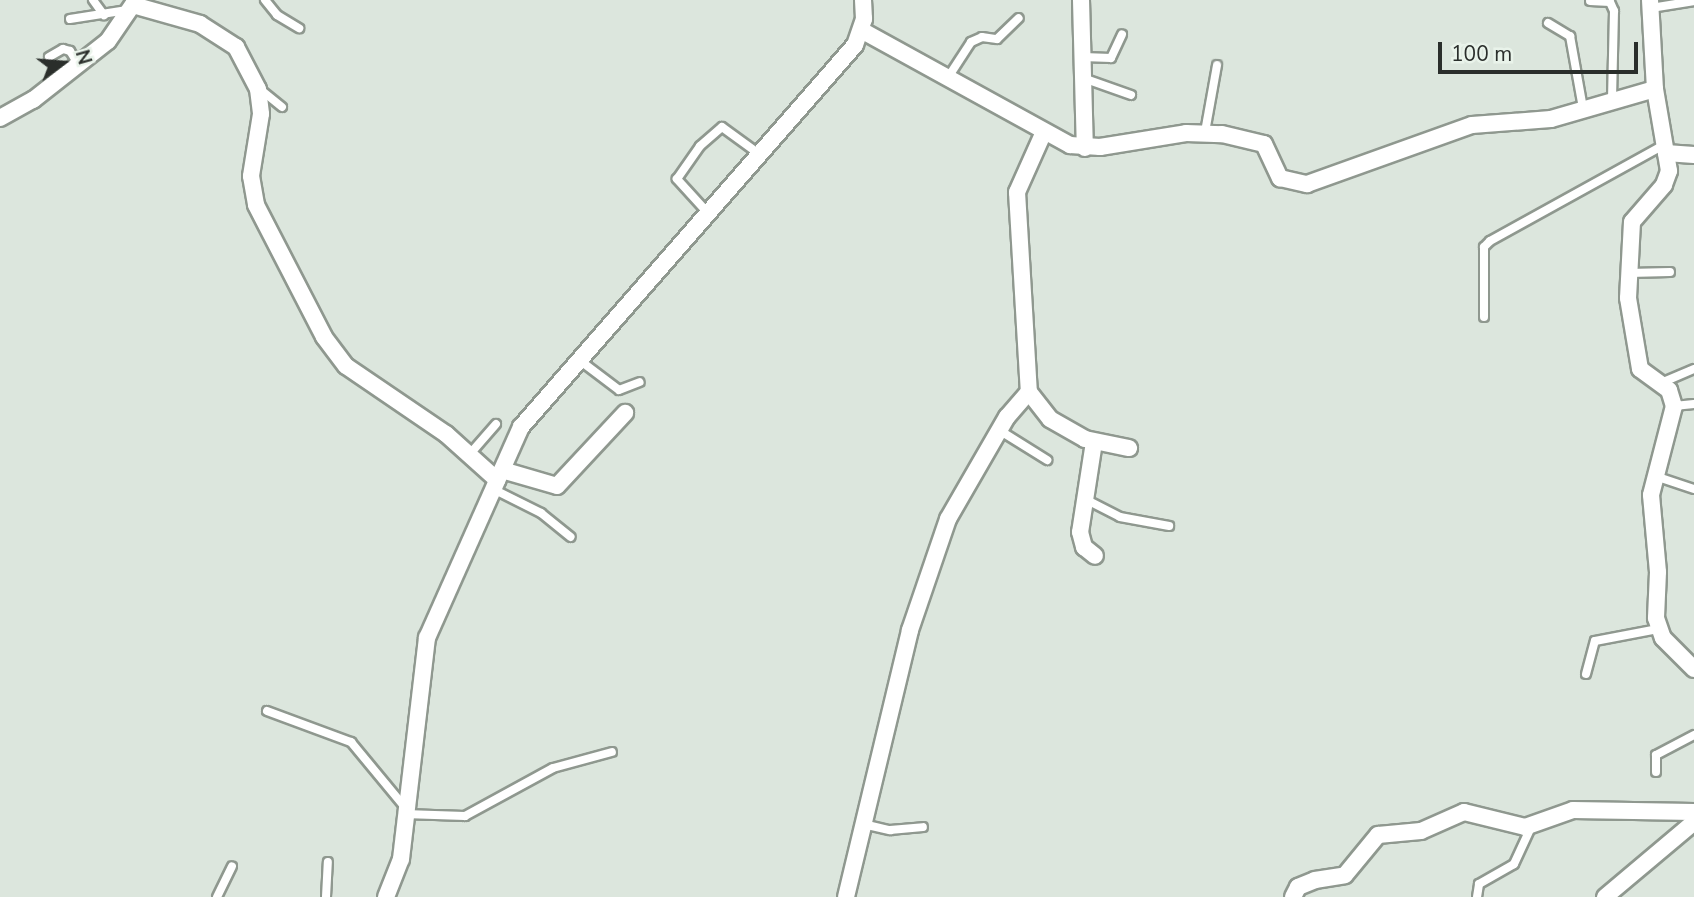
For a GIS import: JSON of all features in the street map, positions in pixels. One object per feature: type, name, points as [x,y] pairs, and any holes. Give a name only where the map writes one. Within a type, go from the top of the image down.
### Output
[{"type":"street","points":[[386,897],[401,859],[404,810],[427,638],[497,480],[530,414],[855,45],[861,30],[863,0]]},
{"type":"street","points":[[1081,0],[1085,148]]},
{"type":"street","points":[[1650,4],[1655,89],[1668,179],[1632,222],[1628,298],[1640,369],[1647,379],[1661,383],[1669,390],[1674,406],[1655,476],[1651,503],[1658,629],[1694,670]]},
{"type":"street","points":[[0,118],[33,100],[108,41],[133,5],[218,33],[251,68],[258,89],[261,114],[252,192],[324,337],[346,366],[469,455],[497,480],[557,486],[625,413]]},
{"type":"street","points":[[861,30],[1043,134],[1085,148],[1205,132],[1264,144],[1280,178],[1307,184],[1472,125],[1539,121],[1655,89]]},
{"type":"street","points":[[1043,134],[1017,192],[1029,392],[1050,419],[1094,442],[1129,448]]},
{"type":"street","points":[[1665,149],[1694,155]]},
{"type":"street","points":[[846,897],[914,619],[953,506],[999,430],[1029,392]]},
{"type":"street","points":[[1094,442],[1081,541],[1095,556]]},
{"type":"street","points":[[1293,897],[1298,887],[1345,875],[1384,833],[1421,831],[1472,811],[1532,825],[1573,810],[1694,813]]},
{"type":"street","points":[[1605,897],[1694,822]]},
{"type":"lane","points":[[93,0],[104,15]]},
{"type":"lane","points":[[265,0],[277,15],[299,28]]},
{"type":"lane","points":[[1590,1],[1609,2],[1614,11],[1612,99]]},
{"type":"lane","points":[[1650,4],[1694,1]]},
{"type":"lane","points":[[70,19],[104,15],[133,5]]},
{"type":"lane","points":[[947,79],[971,42],[982,37],[997,39],[1020,18]]},
{"type":"lane","points":[[1548,23],[1570,36],[1583,108]]},
{"type":"lane","points":[[1083,57],[1111,58],[1122,34]]},
{"type":"lane","points":[[49,57],[63,49],[70,51],[78,64]]},
{"type":"lane","points":[[1205,132],[1217,65]]},
{"type":"lane","points":[[1083,78],[1131,95]]},
{"type":"lane","points":[[258,89],[282,107]]},
{"type":"lane","points":[[706,212],[677,180],[699,146],[722,127],[759,154]]},
{"type":"lane","points":[[1484,317],[1484,247],[1490,241],[1665,149]]},
{"type":"lane","points":[[1629,273],[1670,272]]},
{"type":"lane","points":[[578,359],[619,390],[639,382]]},
{"type":"lane","points":[[1661,383],[1694,369]]},
{"type":"lane","points":[[1674,406],[1694,404]]},
{"type":"lane","points":[[469,455],[496,424]]},
{"type":"lane","points":[[999,430],[1047,460]]},
{"type":"lane","points":[[1655,476],[1694,489]]},
{"type":"lane","points":[[497,480],[571,537]]},
{"type":"lane","points":[[1085,499],[1120,517],[1169,526]]},
{"type":"lane","points":[[1586,674],[1595,641],[1658,629]]},
{"type":"lane","points":[[267,711],[351,742],[404,810],[465,816],[553,768],[612,752]]},
{"type":"lane","points":[[1656,772],[1657,755],[1694,735]]},
{"type":"lane","points":[[863,824],[890,830],[923,827]]},
{"type":"lane","points":[[1477,897],[1479,884],[1514,864],[1532,825]]},
{"type":"lane","points":[[326,897],[328,862]]},
{"type":"lane","points":[[217,897],[232,866]]}]
